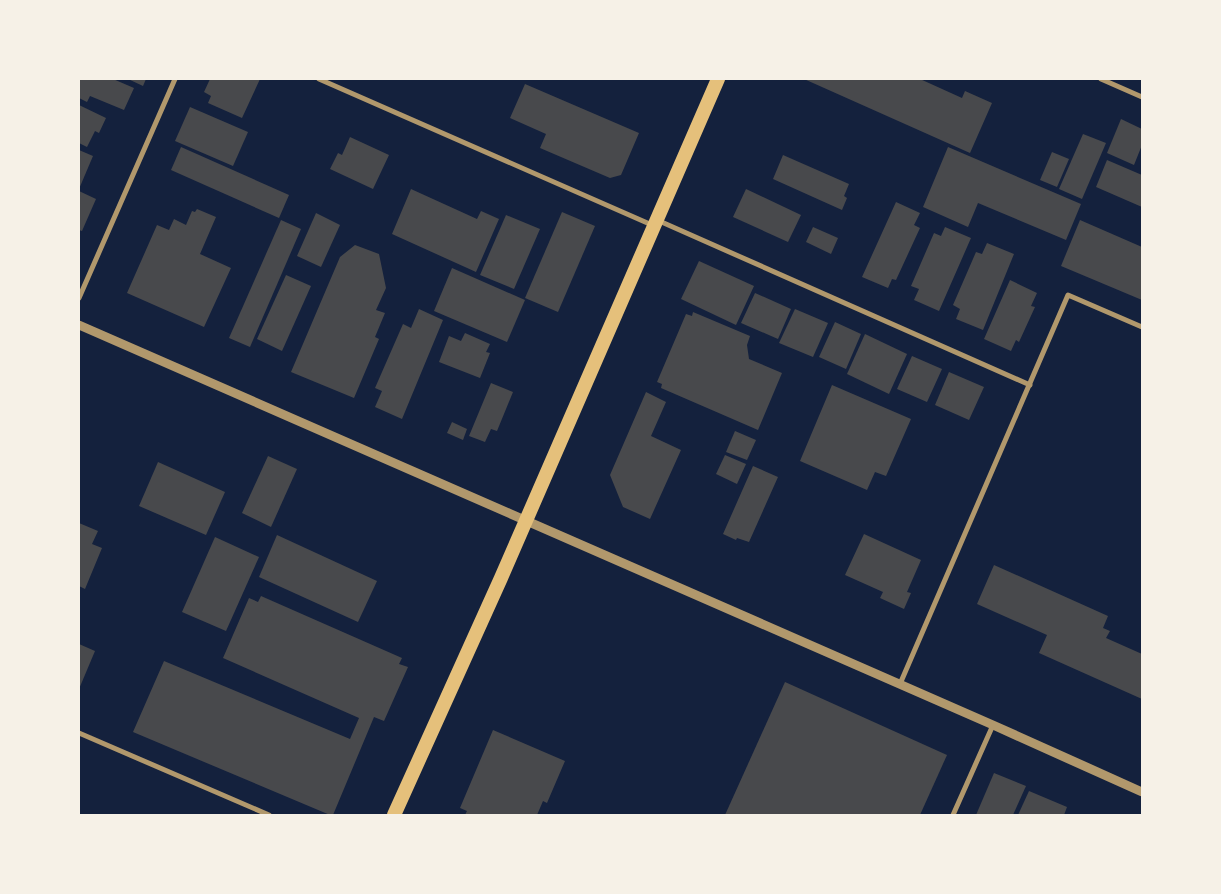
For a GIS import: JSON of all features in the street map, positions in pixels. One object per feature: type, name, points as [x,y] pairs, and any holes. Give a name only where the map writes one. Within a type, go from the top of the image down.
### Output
[{"type":"highway","points":[[397,814],[718,79]]},
{"type":"street","points":[[79,298],[175,79]]},
{"type":"street","points":[[319,79],[1030,385]]},
{"type":"street","points":[[1101,79],[1142,97]]},
{"type":"street","points":[[900,684],[1068,295],[1142,327]]},
{"type":"street","points":[[79,325],[900,684],[1142,792]]},
{"type":"street","points":[[953,815],[993,725]]},
{"type":"street","points":[[79,733],[268,815]]},
{"type":"building","points":[[79,79],[113,79],[134,88],[124,110],[90,96],[87,102],[79,98]]},
{"type":"building","points":[[128,79],[146,79],[143,86]]},
{"type":"building","points":[[210,79],[260,79],[242,118],[208,103],[211,96],[204,92]]},
{"type":"building","points":[[804,79],[920,79],[962,98],[965,91],[992,103],[970,153]]},
{"type":"building","points":[[525,84],[639,133],[621,175],[610,178],[540,148],[546,134],[510,118]]},
{"type":"building","points":[[79,105],[106,118],[99,133],[95,131],[87,147],[79,143]]},
{"type":"building","points":[[190,107],[248,132],[233,166],[175,141]]},
{"type":"building","points":[[1121,119],[1142,129],[1142,145],[1134,165],[1107,153]]},
{"type":"building","points":[[1083,134],[1106,143],[1082,199],[1059,189]]},
{"type":"building","points":[[350,137],[389,155],[373,189],[330,169],[338,153],[342,155]]},
{"type":"building","points":[[181,147],[289,195],[279,218],[171,170]]},
{"type":"building","points":[[948,147],[1081,204],[1066,240],[978,203],[968,227],[923,207]]},
{"type":"building","points":[[79,150],[93,156],[79,189]]},
{"type":"building","points":[[1052,152],[1069,159],[1057,187],[1040,180]]},
{"type":"building","points":[[783,155],[849,184],[844,196],[847,198],[842,210],[773,179]]},
{"type":"building","points":[[1107,160],[1142,175],[1142,207],[1096,187]]},
{"type":"building","points":[[411,189],[477,219],[481,211],[499,219],[476,272],[392,234]]},
{"type":"building","points":[[746,189],[801,215],[788,242],[733,217]]},
{"type":"building","points":[[79,191],[96,199],[82,231],[79,230]]},
{"type":"building","points":[[896,202],[920,213],[914,225],[920,228],[896,280],[892,279],[888,288],[862,277]]},
{"type":"building","points":[[197,209],[216,217],[200,254],[231,268],[204,327],[127,293],[157,225],[169,230],[174,219],[186,225],[192,211],[195,212]]},
{"type":"building","points":[[562,212],[595,226],[558,312],[525,298]]},
{"type":"building","points":[[316,213],[340,225],[321,267],[297,256]]},
{"type":"building","points":[[506,215],[540,229],[514,289],[480,275]]},
{"type":"building","points":[[281,220],[301,229],[250,347],[229,338]]},
{"type":"building","points":[[1080,220],[1142,247],[1142,300],[1061,266]]},
{"type":"building","points":[[813,227],[838,238],[831,254],[806,242]]},
{"type":"building","points":[[945,227],[971,238],[939,311],[914,300],[919,289],[911,286],[934,233],[941,236]]},
{"type":"building","points":[[987,243],[1014,254],[983,330],[956,319],[960,309],[953,305],[976,252],[982,254]]},
{"type":"building","points":[[355,245],[379,254],[386,288],[376,310],[385,313],[375,337],[379,339],[354,398],[291,372],[340,257]]},
{"type":"building","points":[[699,261],[754,286],[736,325],[681,299]]},
{"type":"building","points":[[452,268],[525,300],[507,342],[434,311]]},
{"type":"building","points":[[286,275],[311,286],[282,351],[257,339]]},
{"type":"building","points":[[1010,280],[1037,293],[1031,306],[1035,307],[1019,342],[1016,340],[1011,351],[984,339]]},
{"type":"building","points":[[755,293],[791,309],[778,339],[741,323]]},
{"type":"building","points":[[419,309],[443,320],[402,419],[375,407],[382,391],[375,388],[403,324],[411,328]]},
{"type":"building","points":[[795,309],[828,323],[813,357],[779,343]]},
{"type":"building","points":[[693,312],[750,336],[747,345],[749,359],[782,373],[758,430],[661,388],[662,384],[657,382],[686,314],[692,316]]},
{"type":"building","points":[[835,322],[861,334],[846,369],[819,357]]},
{"type":"building","points":[[465,333],[490,344],[486,352],[490,353],[480,378],[439,362],[449,336],[461,341]]},
{"type":"building","points":[[865,334],[907,354],[889,394],[847,374]]},
{"type":"building","points":[[912,356],[942,369],[927,402],[897,389]]},
{"type":"building","points":[[949,372],[984,387],[969,420],[935,405]]},
{"type":"building","points":[[491,383],[513,392],[497,431],[491,429],[485,442],[469,436]]},
{"type":"building","points":[[832,385],[911,419],[886,476],[875,472],[867,490],[800,461]]},
{"type":"building","points":[[646,392],[666,402],[651,436],[681,450],[650,519],[623,507],[610,475]]},
{"type":"building","points":[[452,422],[467,429],[463,440],[447,433]]},
{"type":"building","points":[[735,431],[756,440],[747,460],[726,452]]},
{"type":"building","points":[[725,455],[746,464],[737,484],[716,474]]},
{"type":"building","points":[[268,456],[297,469],[271,527],[242,513]]},
{"type":"building","points":[[158,462],[225,492],[206,535],[139,506]]},
{"type":"building","points":[[753,466],[778,477],[749,542],[737,538],[736,540],[723,534]]},
{"type":"building","points":[[79,523],[98,531],[92,544],[102,548],[85,589],[79,586]]},
{"type":"building","points":[[864,534],[921,560],[907,592],[911,593],[904,609],[880,598],[883,592],[845,575]]},
{"type":"building","points":[[277,535],[377,581],[358,622],[259,577]]},
{"type":"building","points":[[215,537],[259,557],[226,631],[182,612]]},
{"type":"building","points":[[994,565],[1108,616],[1103,628],[1110,631],[1106,638],[1142,654],[1142,699],[1039,653],[1047,635],[977,604]]},
{"type":"building","points":[[261,596],[402,658],[399,664],[408,667],[384,721],[374,717],[333,815],[133,732],[164,661],[350,739],[359,718],[223,658],[249,598],[258,602]]},
{"type":"building","points":[[79,644],[95,651],[79,689]]},
{"type":"building","points":[[785,682],[947,755],[920,815],[725,815]]},
{"type":"building","points":[[493,730],[565,761],[547,803],[543,801],[537,815],[465,815],[467,811],[460,808]]},
{"type":"building","points":[[994,773],[1026,786],[1013,815],[976,815]]},
{"type":"building","points":[[1029,791],[1067,807],[1064,815],[1018,815]]}]
